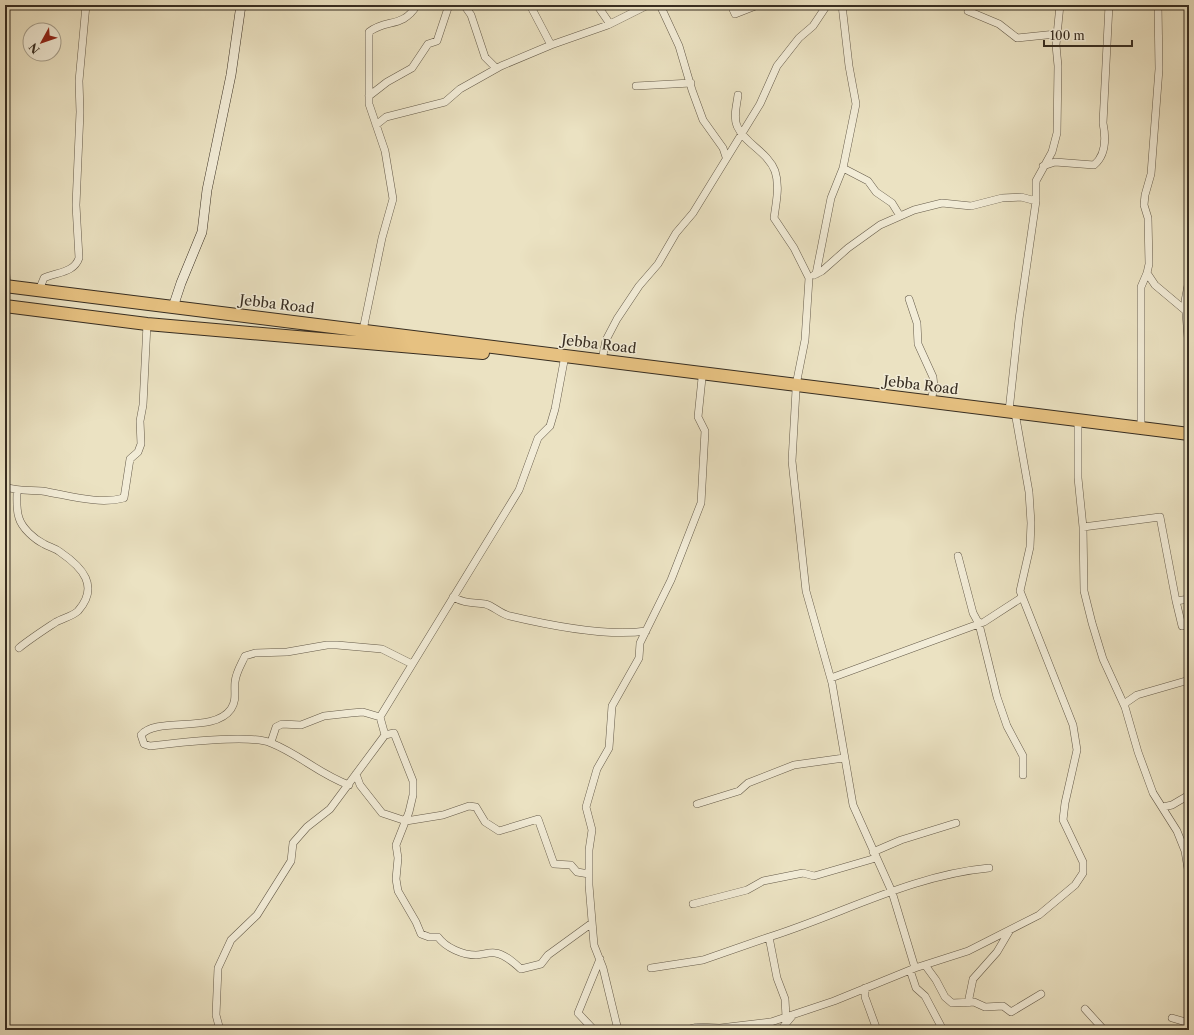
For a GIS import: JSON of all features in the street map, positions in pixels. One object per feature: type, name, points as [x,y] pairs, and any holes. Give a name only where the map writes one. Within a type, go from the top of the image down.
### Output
[{"type":"highway","name":"Jebba Road","points":[[6,286],[363,330],[564,361],[702,378],[931,401],[1078,426],[1189,440]]},
{"type":"highway","name":"Jebba Road","points":[[5,306],[146,324],[602,360],[796,388],[1013,415],[1141,427],[1189,434]]},
{"type":"street","points":[[39,290],[44,278],[56,272],[70,270],[76,265],[79,258],[76,205],[80,112],[79,81],[86,5]]},
{"type":"street","points":[[173,307],[202,232],[208,190],[231,75],[241,5]]},
{"type":"street","points":[[363,330],[382,238],[393,199],[385,152],[369,104],[369,32],[378,25],[394,24],[411,15],[417,5]]},
{"type":"street","points":[[370,96],[387,82],[412,68],[428,44],[437,41],[449,5]]},
{"type":"street","points":[[464,5],[471,15],[485,58],[496,68]]},
{"type":"street","points":[[530,5],[551,45]]},
{"type":"street","points":[[597,5],[610,24]]},
{"type":"street","points":[[376,124],[386,117],[445,102],[460,88],[496,68],[551,45],[610,24],[648,5]]},
{"type":"street","points":[[660,5],[679,46],[703,120],[723,148],[726,158]]},
{"type":"street","points":[[731,5],[735,14],[758,5]]},
{"type":"street","points":[[602,360],[606,340],[617,319],[639,286],[658,264],[676,233],[693,214],[760,104],[777,66],[799,38],[813,26],[827,5]]},
{"type":"street","points":[[816,274],[831,198],[843,168],[856,104],[849,66],[842,5]]},
{"type":"street","points":[[686,1030],[697,1027],[720,1028],[771,1022],[794,1015],[913,969],[968,951],[1039,915],[1075,885],[1083,873],[1083,862],[1063,820],[1065,803],[1077,750],[1073,725],[1021,598],[1020,585],[1030,547],[1031,523],[1029,492],[1013,415],[1019,319],[1036,201],[1036,181],[1052,152],[1057,133],[1058,66],[1056,34],[1060,5]]},
{"type":"street","points":[[1043,166],[1054,162],[1094,165],[1099,161],[1104,152],[1105,134],[1102,123],[1109,5]]},
{"type":"street","points":[[1141,427],[1141,287],[1148,273],[1148,218],[1144,205],[1145,195],[1151,174],[1158,69],[1158,5]]},
{"type":"street","points":[[968,11],[999,24],[1017,38],[1056,34]]},
{"type":"street","points":[[636,86],[691,83]]},
{"type":"street","points":[[738,94],[736,120],[742,132],[766,156],[775,171],[777,193],[774,218],[794,248],[809,278],[805,340],[796,388],[792,461],[806,591],[831,678],[853,805],[892,892],[913,969],[916,988],[924,996],[943,1030]]},
{"type":"street","points":[[843,168],[868,181],[876,192],[892,203],[900,216]]},
{"type":"street","points":[[809,278],[880,225],[914,210],[942,203],[971,206],[1002,198],[1022,197],[1036,201]]},
{"type":"street","points":[[5,261],[6,286]]},
{"type":"street","points":[[1148,273],[1155,285],[1186,311]]},
{"type":"street","points":[[1189,280],[1185,301],[1189,350]]},
{"type":"street","points":[[909,299],[917,324],[918,344],[933,377],[934,387],[931,401]]},
{"type":"street","points":[[5,487],[17,491],[40,491],[76,498],[115,501],[124,498],[130,459],[138,452],[141,444],[140,421],[143,405],[146,324]]},
{"type":"street","points":[[385,735],[380,717],[519,490],[538,438],[550,426],[555,409],[564,361]]},
{"type":"street","points":[[618,1030],[600,959],[594,945],[589,874],[589,850],[592,830],[586,807],[597,769],[609,748],[609,726],[612,706],[639,658],[640,643],[671,580],[701,503],[705,431],[698,417],[702,378]]},
{"type":"street","points":[[1078,426],[1078,478],[1082,527],[1084,591],[1092,623],[1104,659],[1124,704],[1138,752],[1153,793],[1177,831],[1185,851],[1189,875]]},
{"type":"street","points":[[17,491],[19,518],[24,526],[32,536],[43,544],[60,551],[80,567],[86,576],[89,586],[86,599],[77,612],[56,622],[19,648]]},
{"type":"street","points":[[1082,527],[1160,517],[1182,626]]},
{"type":"street","points":[[958,556],[973,612],[979,624],[997,697],[1007,726],[1023,756],[1023,776]]},
{"type":"street","points":[[453,596],[474,604],[485,604],[509,616],[546,624],[576,629],[618,633],[646,631]]},
{"type":"street","points":[[831,678],[979,624],[1021,598]]},
{"type":"street","points":[[1176,602],[1189,599]]},
{"type":"street","points":[[349,785],[318,771],[271,742],[259,740],[222,740],[150,746],[144,744],[141,735],[145,730],[152,727],[193,724],[222,717],[230,710],[235,702],[234,683],[237,672],[245,656],[255,653],[287,652],[327,645],[337,645],[382,649],[412,664]]},
{"type":"street","points":[[1124,704],[1137,696],[1189,680]]},
{"type":"street","points":[[271,742],[276,727],[282,724],[301,725],[324,716],[364,712],[380,717]]},
{"type":"street","points":[[220,1030],[216,1015],[218,968],[231,940],[257,915],[291,861],[293,843],[307,827],[330,809],[385,735],[394,733],[413,781],[413,795],[406,821],[396,845],[398,858],[396,878],[398,891],[416,922],[421,934],[430,938],[438,938],[444,945],[475,955],[495,953],[503,955],[522,969],[541,964],[548,955],[592,923]]},
{"type":"street","points":[[697,804],[739,791],[748,783],[794,765],[844,758]]},
{"type":"street","points":[[356,774],[360,785],[382,813],[406,821],[443,815],[469,806],[476,807],[485,822],[499,831],[538,820],[554,864],[571,865],[577,872],[589,874]]},
{"type":"street","points":[[1163,807],[1172,805],[1189,795]]},
{"type":"street","points":[[693,904],[747,890],[763,881],[803,873],[814,876],[875,855],[901,840],[956,823]]},
{"type":"street","points":[[650,968],[703,960],[809,924],[892,892],[936,877],[989,868]]},
{"type":"street","points":[[968,1003],[973,979],[996,952],[1010,930]]},
{"type":"street","points":[[769,937],[777,978],[785,999],[786,1017]]},
{"type":"street","points":[[594,1030],[578,1013],[600,959]]},
{"type":"street","points":[[925,965],[936,980],[945,997],[952,1003],[974,1002],[985,1007],[1003,1006],[1011,1012],[1041,994]]},
{"type":"street","points":[[865,988],[865,997],[877,1030]]},
{"type":"street","points":[[1085,1009],[1104,1030]]},
{"type":"street","points":[[783,1030],[783,1027],[794,1015]]},
{"type":"street","points":[[1172,1018],[1189,1023]]}]
